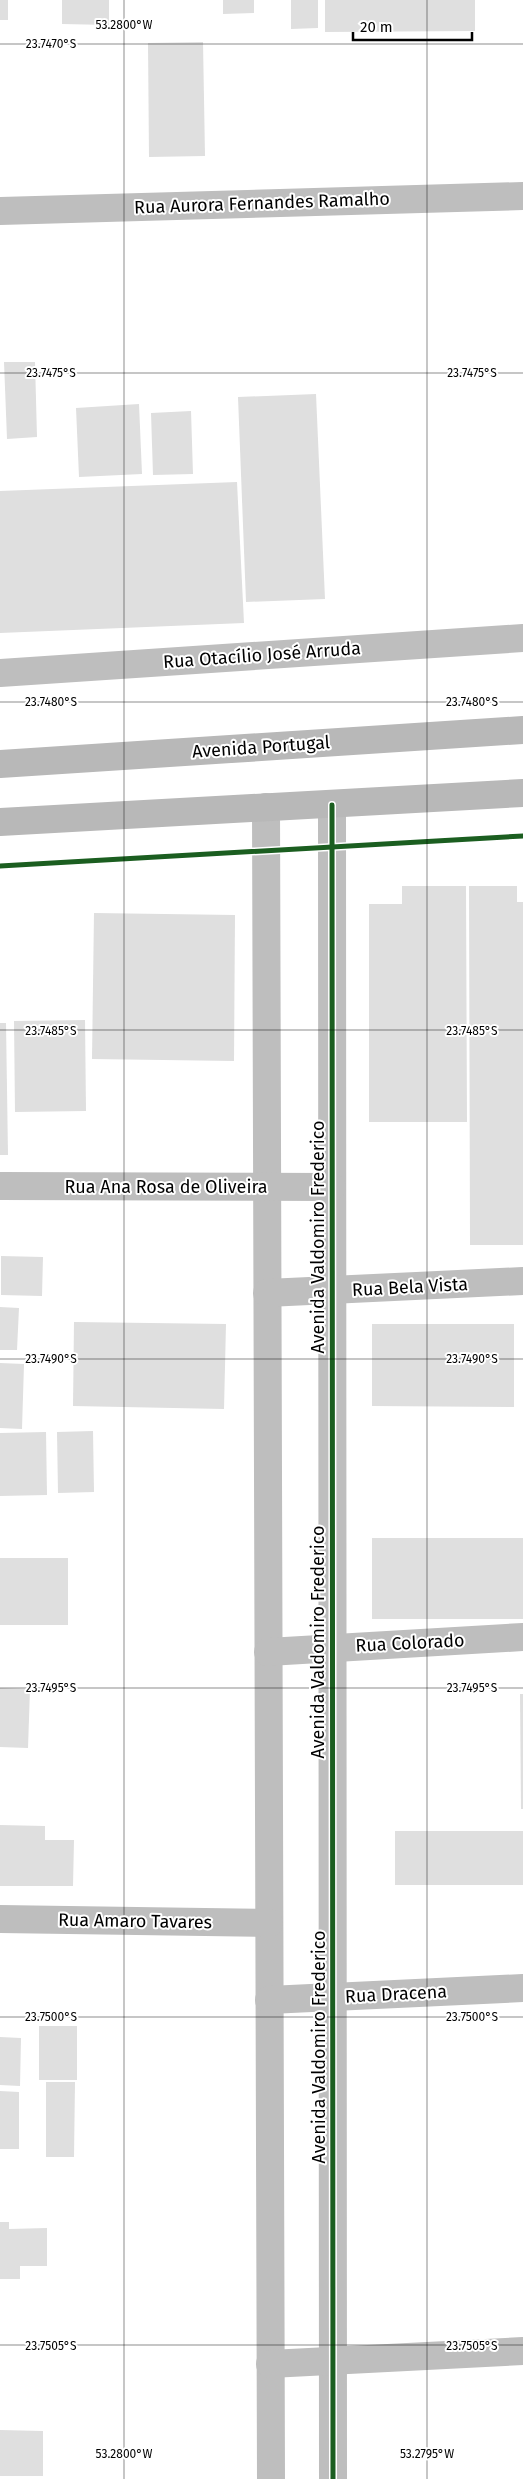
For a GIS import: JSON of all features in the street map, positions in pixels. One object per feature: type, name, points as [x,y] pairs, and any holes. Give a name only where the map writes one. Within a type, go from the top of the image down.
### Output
[{"type":"main road","name":"Avenida Portugal","points":[[0,764],[523,730]]},
{"type":"main road","points":[[0,822],[266,807],[332,806],[523,793]]},
{"type":"street","name":"Rua Aurora Fernandes Ramalho","points":[[0,211],[523,196]]},
{"type":"street","name":"Rua Otacílio José Arruda","points":[[0,673],[523,638]]},
{"type":"street","name":"Avenida Valdomiro Frederico","points":[[332,806],[333,2479]]},
{"type":"street","points":[[266,807],[271,2479]]},
{"type":"street","name":"Rua Ana Rosa de Oliveira","points":[[0,1186],[332,1188]]},
{"type":"street","name":"Rua Bela Vista","points":[[267,1293],[523,1281]]},
{"type":"street","name":"Rua Colorado","points":[[268,1652],[523,1637]]},
{"type":"street","name":"Rua Amaro Tavares","points":[[0,1919],[269,1923]]},
{"type":"street","name":"Rua Dracena","points":[[269,2000],[523,1988]]},
{"type":"street","points":[[270,2364],[523,2351]]},
{"type":"building","points":[[0,0],[8,0],[8,20],[0,20]]},
{"type":"building","points":[[62,0],[109,0],[109,25],[62,24]]},
{"type":"building","points":[[223,0],[254,0],[254,13],[223,14]]},
{"type":"building","points":[[291,0],[318,0],[318,28],[291,29]]},
{"type":"building","points":[[325,0],[475,0],[475,31],[325,32]]},
{"type":"building","points":[[203,42],[205,156],[149,157],[148,43]]},
{"type":"building","points":[[4,362],[35,362],[37,437],[7,439]]},
{"type":"building","points":[[316,394],[325,599],[246,602],[238,397]]},
{"type":"building","points":[[139,404],[142,474],[79,477],[76,408]]},
{"type":"building","points":[[191,411],[193,474],[153,475],[151,413]]},
{"type":"building","points":[[237,482],[244,623],[0,633],[0,491]]},
{"type":"building","points":[[402,886],[466,886],[467,1122],[369,1122],[369,904],[402,904]]},
{"type":"building","points":[[469,886],[517,886],[517,902],[523,902],[523,1245],[470,1245]]},
{"type":"building","points":[[94,913],[235,915],[234,1061],[92,1059]]},
{"type":"building","points":[[85,1020],[86,1111],[15,1112],[14,1021]]},
{"type":"building","points":[[0,1023],[6,1023],[8,1155],[0,1155]]},
{"type":"building","points":[[1,1256],[43,1257],[42,1296],[1,1295]]},
{"type":"building","points":[[0,1307],[19,1308],[17,1350],[0,1350]]},
{"type":"building","points":[[74,1322],[226,1324],[224,1409],[73,1406]]},
{"type":"building","points":[[372,1324],[514,1324],[514,1407],[372,1406]]},
{"type":"building","points":[[0,1363],[24,1364],[22,1429],[0,1428]]},
{"type":"building","points":[[93,1431],[94,1492],[58,1493],[57,1432]]},
{"type":"building","points":[[46,1432],[47,1495],[0,1496],[0,1433]]},
{"type":"building","points":[[372,1538],[523,1538],[523,1619],[372,1619]]},
{"type":"building","points":[[0,1558],[68,1558],[68,1625],[0,1625]]},
{"type":"building","points":[[0,1688],[30,1689],[28,1748],[0,1747]]},
{"type":"building","points":[[520,1694],[523,1694],[523,1809],[521,1809]]},
{"type":"building","points":[[0,1825],[45,1826],[45,1840],[74,1840],[73,1886],[0,1886]]},
{"type":"building","points":[[395,1831],[523,1831],[523,1885],[395,1885]]},
{"type":"building","points":[[39,2026],[77,2026],[77,2080],[39,2080]]},
{"type":"building","points":[[0,2037],[21,2038],[20,2086],[0,2085]]},
{"type":"building","points":[[46,2082],[75,2082],[74,2157],[46,2157]]},
{"type":"building","points":[[0,2091],[19,2092],[19,2149],[0,2149]]},
{"type":"building","points":[[0,2222],[9,2222],[9,2229],[47,2228],[47,2266],[20,2266],[20,2279],[0,2279]]},
{"type":"building","points":[[0,2430],[43,2431],[43,2476],[0,2476]]},
{"type":"cycle path","points":[[332,805],[333,2479]]},
{"type":"cycle path","points":[[0,866],[523,836]]}]
